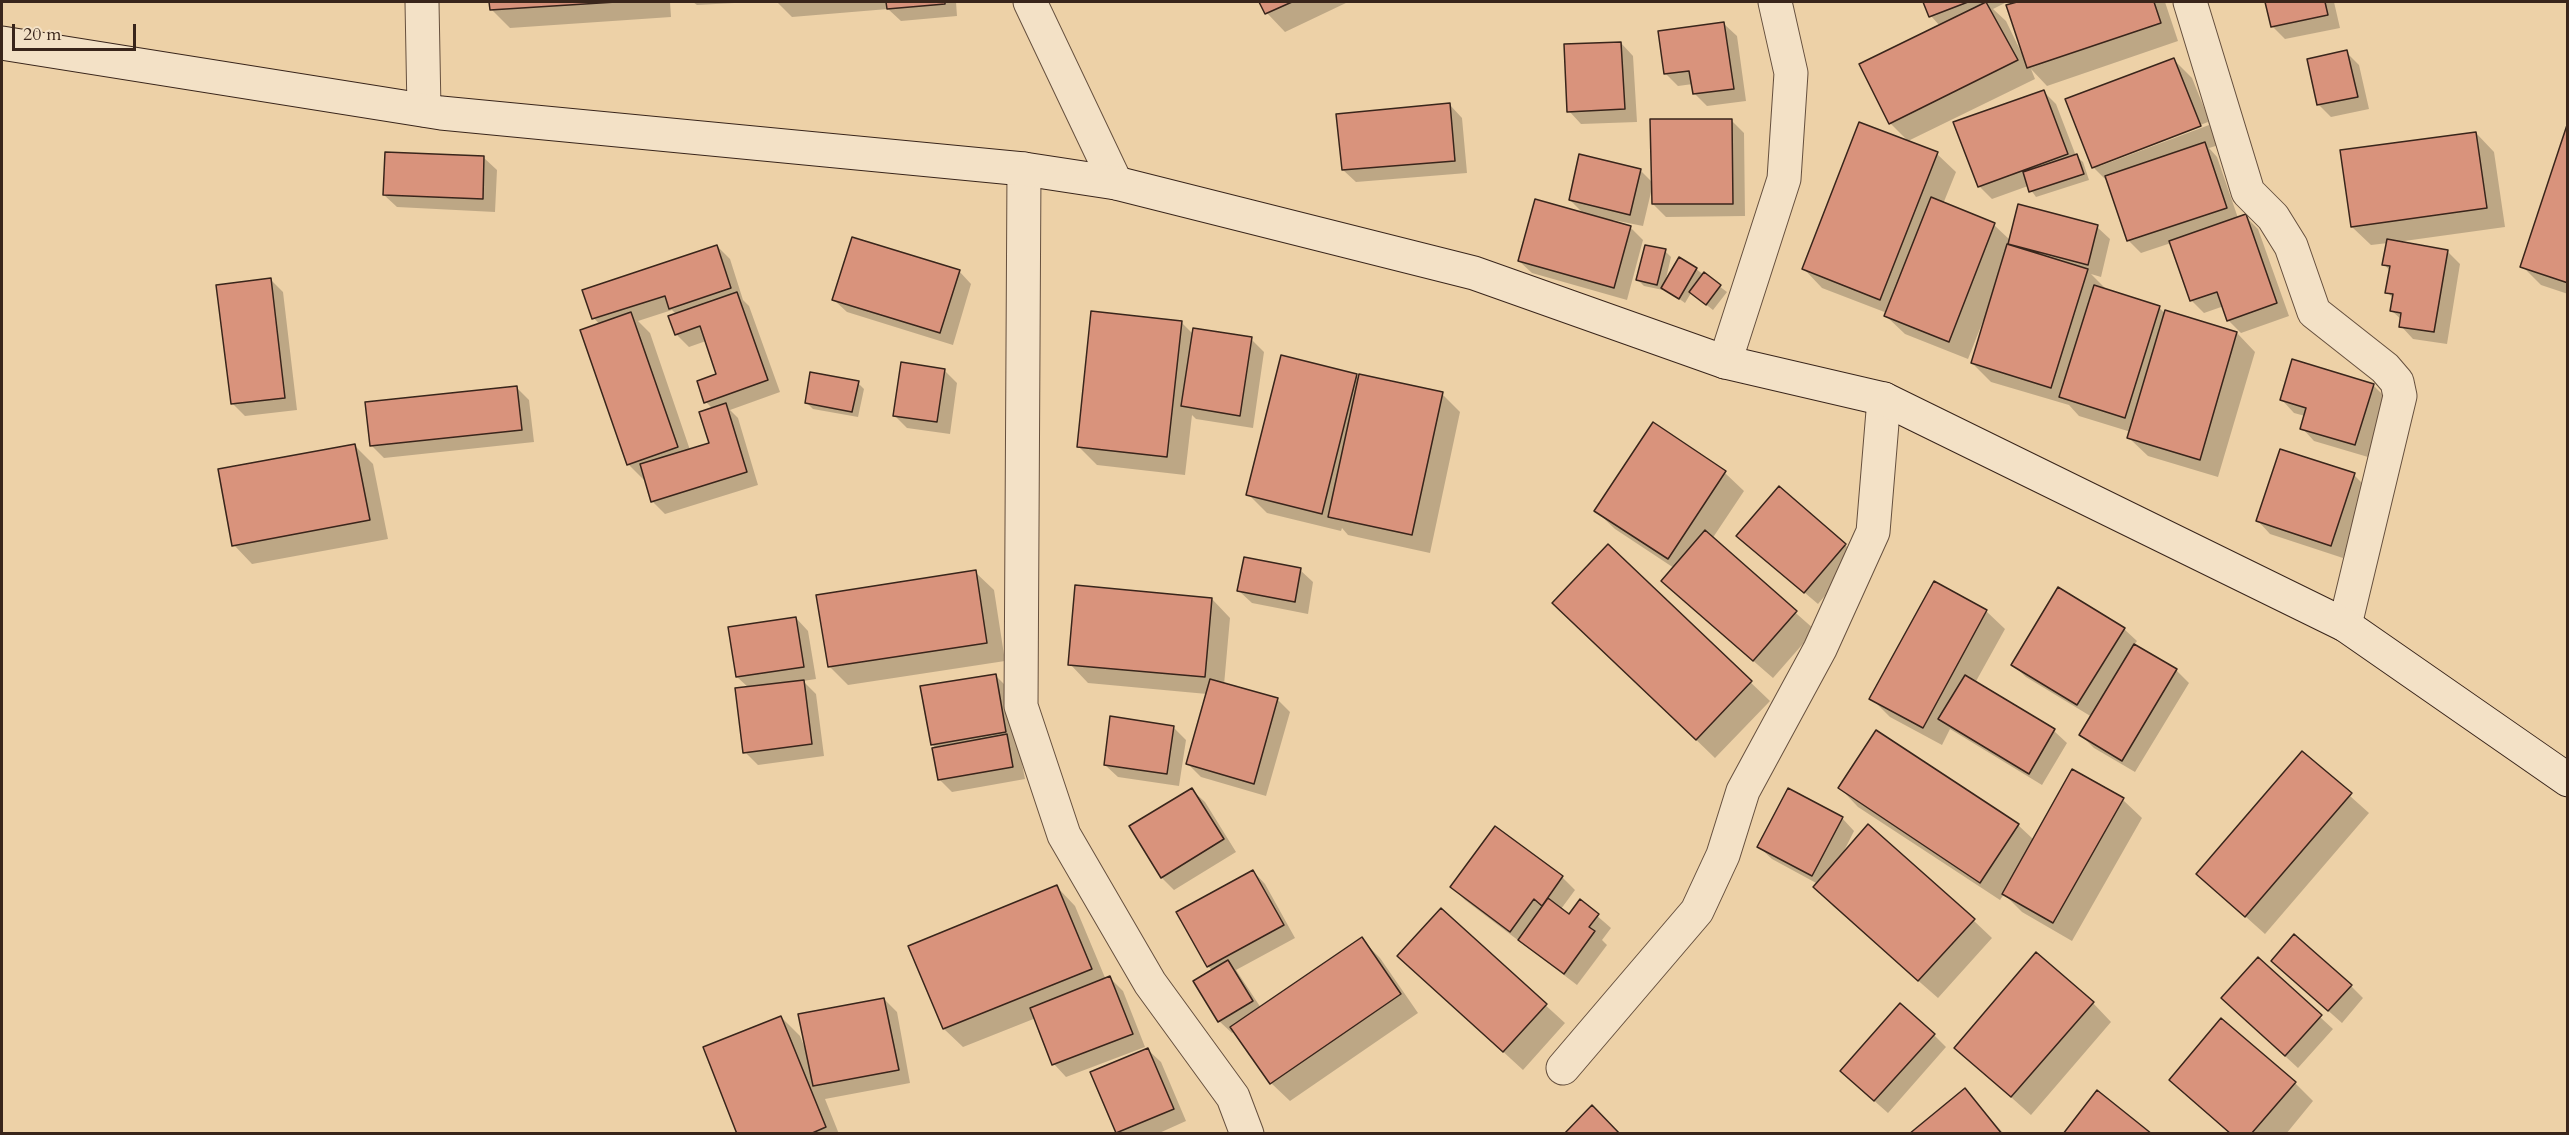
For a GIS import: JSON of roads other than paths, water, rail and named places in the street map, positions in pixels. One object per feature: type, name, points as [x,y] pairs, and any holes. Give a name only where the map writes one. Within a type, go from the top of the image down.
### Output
[{"type":"street","points":[[422,2],[424,110]]},
{"type":"street","points":[[1030,2],[1116,183]]},
{"type":"street","points":[[1725,362],[1784,179],[1791,73],[1775,2]]},
{"type":"street","points":[[2190,2],[2248,192],[2273,217],[2291,246],[2314,312],[2385,368],[2397,382],[2400,396],[2344,625]]},
{"type":"street","points":[[2,43],[424,110],[1024,169],[1116,183],[1474,273],[1725,362],[1884,399],[2344,625],[2568,780]]},
{"type":"street","points":[[1024,169],[1021,706],[1064,835],[1150,983],[1233,1097],[1247,1134]]},
{"type":"street","points":[[1563,1068],[1697,910],[1723,855],[1743,791],[1820,649],[1873,532],[1884,399]]}]
